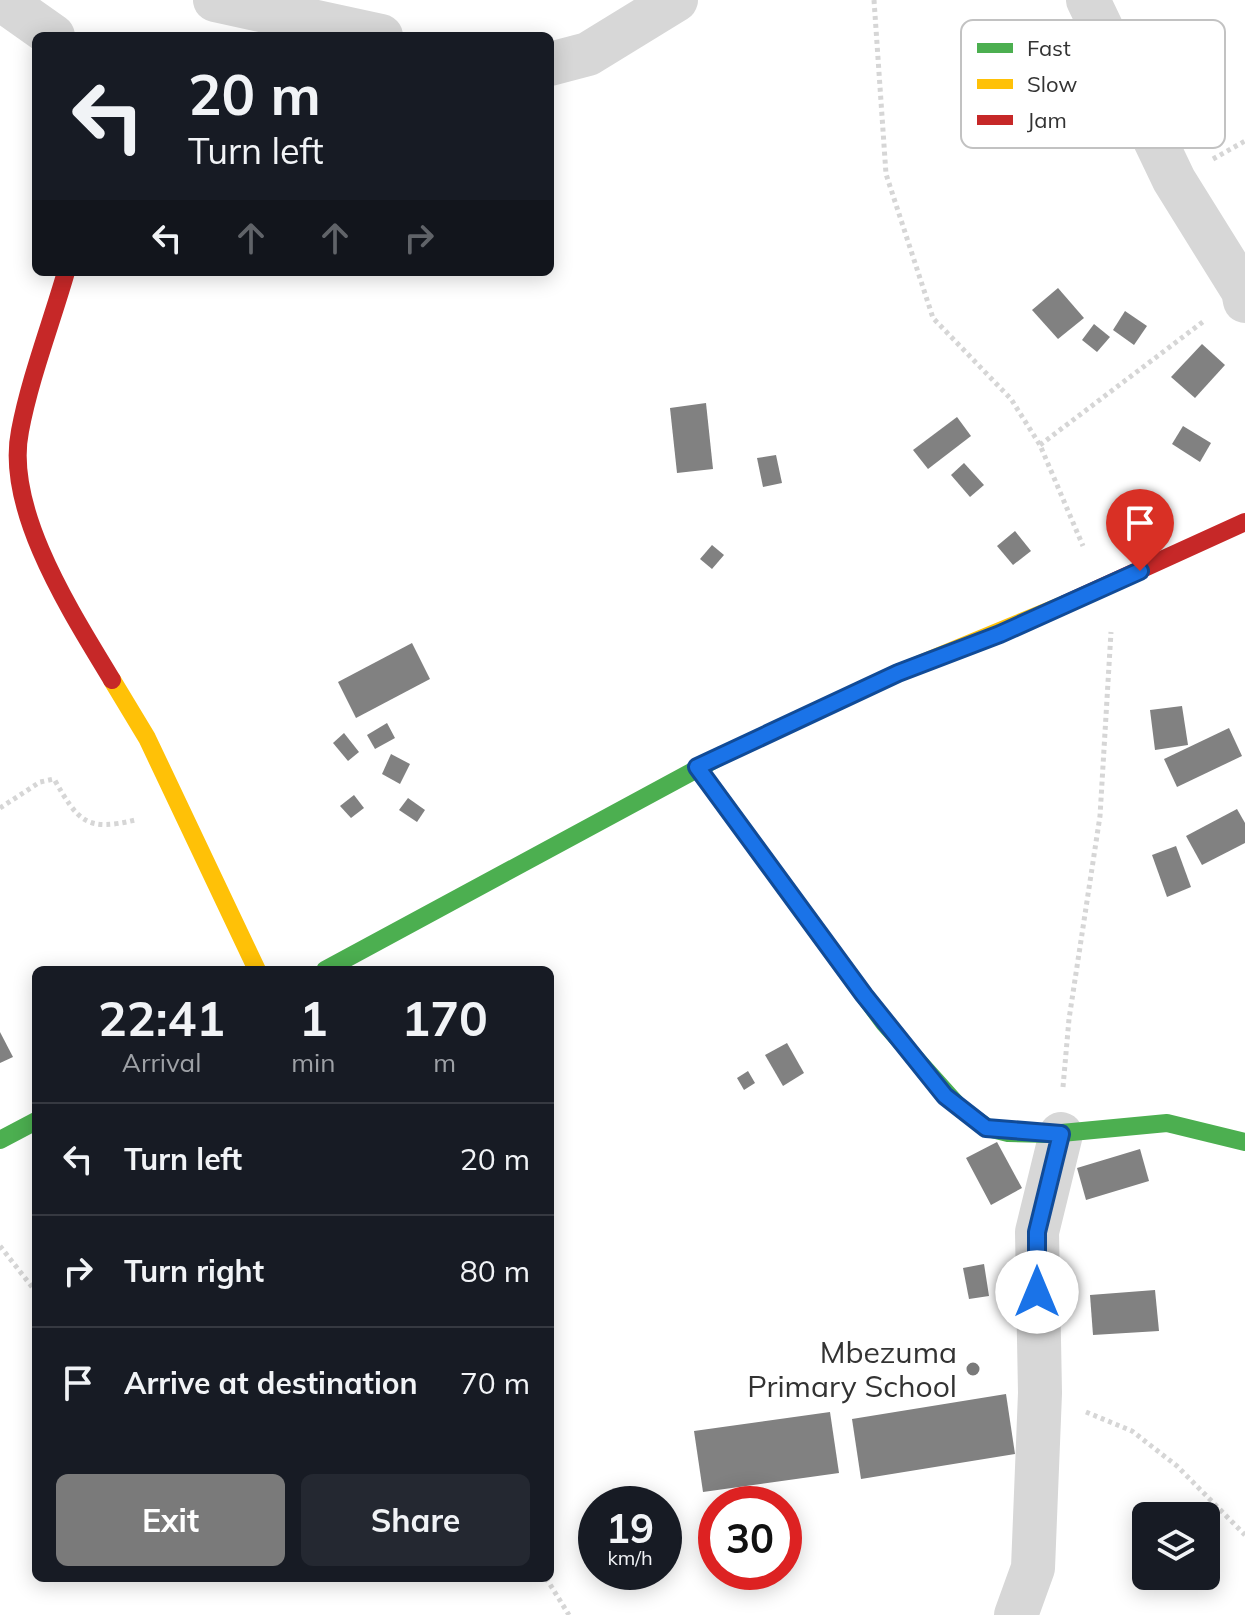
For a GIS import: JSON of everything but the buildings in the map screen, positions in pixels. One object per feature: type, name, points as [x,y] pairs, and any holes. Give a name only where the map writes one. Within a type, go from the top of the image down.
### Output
[{"type":"street","points":[[2,0],[47,32]]},
{"type":"street","points":[[215,0],[363,32]]},
{"type":"street","points":[[554,63],[588,54],[676,0]]},
{"type":"street","points":[[1088,0],[1098,20]]},
{"type":"street","points":[[1159,148],[1174,180],[1244,296]]},
{"type":"street","points":[[65,276],[19,434],[21,492],[34,530],[73,614],[147,738],[255,966]]},
{"type":"street","points":[[332,966],[697,767],[898,673],[1000,634],[1245,522]]},
{"type":"street","points":[[697,767],[864,995],[945,1096],[986,1128],[1061,1134],[1155,1123],[1180,1124],[1245,1142]]},
{"type":"street","points":[[0,1140],[32,1123]]},
{"type":"street","points":[[1016,1615],[1033,1568],[1040,1393],[1037,1232],[1061,1134]]},
{"type":"path","points":[[874,0],[886,174],[933,318],[1011,399],[1040,445],[1108,586],[1100,816],[1069,1019],[1061,1134]]},
{"type":"path","points":[[1040,445],[1244,296]]},
{"type":"path","points":[[0,808],[40,782],[54,779],[69,804],[84,821],[95,826],[180,810]]},
{"type":"path","points":[[0,1246],[32,1287]]},
{"type":"path","points":[[1040,1393],[1132,1431],[1177,1466],[1245,1535]]},
{"type":"path","points":[[548,1582],[569,1615]]},
{"type":"traffic: fast","points":[[332,966],[721,756]]},
{"type":"traffic: fast","points":[[697,767],[884,1023],[962,1110],[988,1128],[1008,1133],[1051,1134],[1167,1123],[1245,1142]]},
{"type":"traffic: fast","points":[[0,1140],[32,1123]]},
{"type":"traffic: slow","points":[[721,756],[898,673],[1065,604]]},
{"type":"traffic: slow","points":[[112,680],[147,738],[255,966]]},
{"type":"traffic: jam","points":[[65,276],[29,391],[20,431],[18,462],[22,494],[45,561],[112,680]]},
{"type":"traffic: jam","points":[[1065,604],[1245,522]]},
{"type":"place","name":"Mbezuma Primary School","points":[[973,1369]]},
{"type":"route","points":[[1037,1292],[1037,1232],[1061,1134],[986,1128],[945,1096],[864,995],[697,767],[898,673],[1000,634],[1140,571]]}]
